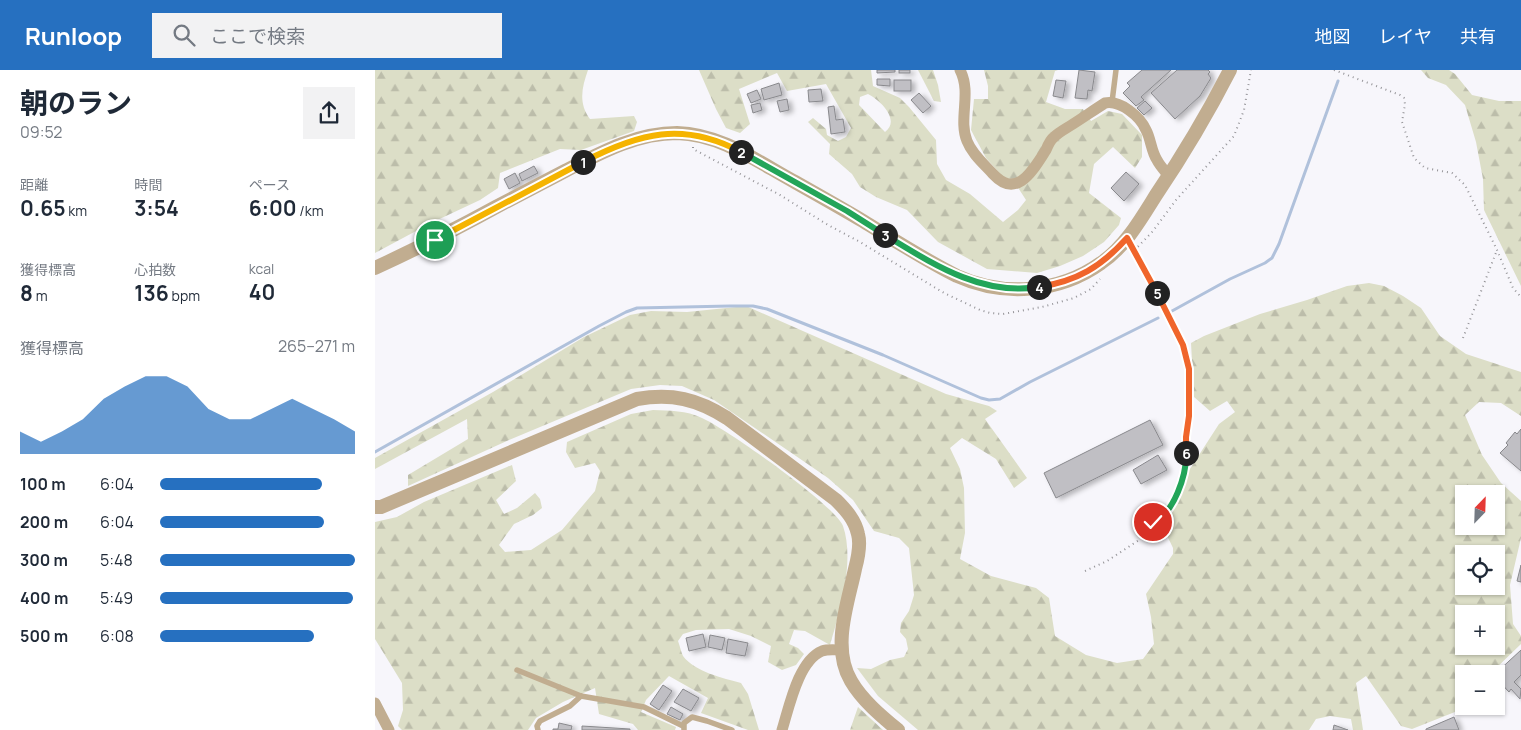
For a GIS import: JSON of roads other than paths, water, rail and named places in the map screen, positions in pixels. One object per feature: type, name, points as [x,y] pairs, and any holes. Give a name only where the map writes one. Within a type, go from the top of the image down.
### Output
[{"type":"street","points":[[959,70],[964,78],[964,132],[967,142],[973,152],[1005,184],[1012,185],[1023,181],[1053,138],[1101,106],[1112,102],[1120,104],[1129,110],[1145,127],[1156,159],[1169,176]]},
{"type":"street","points":[[375,268],[435,240],[588,159],[631,140],[680,133],[696,135],[729,145],[847,211],[905,247],[959,276],[990,286],[1024,290],[1057,284],[1073,279],[1101,263],[1114,253],[1127,238],[1169,176],[1212,105],[1230,70]]},
{"type":"street","points":[[375,507],[381,507],[637,399],[665,396],[700,403],[727,418],[836,500],[849,512],[859,536],[841,650],[850,679],[860,695],[898,730]]},
{"type":"street","points":[[782,730],[803,669],[814,656],[822,651],[841,650]]},
{"type":"street","points":[[375,703],[389,730]]},
{"type":"lane","points":[[1112,102],[1116,70]]},
{"type":"lane","points":[[517,670],[581,696],[644,707],[684,728],[684,723],[692,717],[732,730]]},
{"type":"lane","points":[[538,730],[539,721],[570,706],[581,696]]},
{"type":"waterway","points":[[1172,311],[1272,258],[1279,244],[1338,81]]},
{"type":"waterway","points":[[375,452],[599,326],[637,308],[753,306],[767,309],[989,400],[1000,399],[1158,318]]}]
